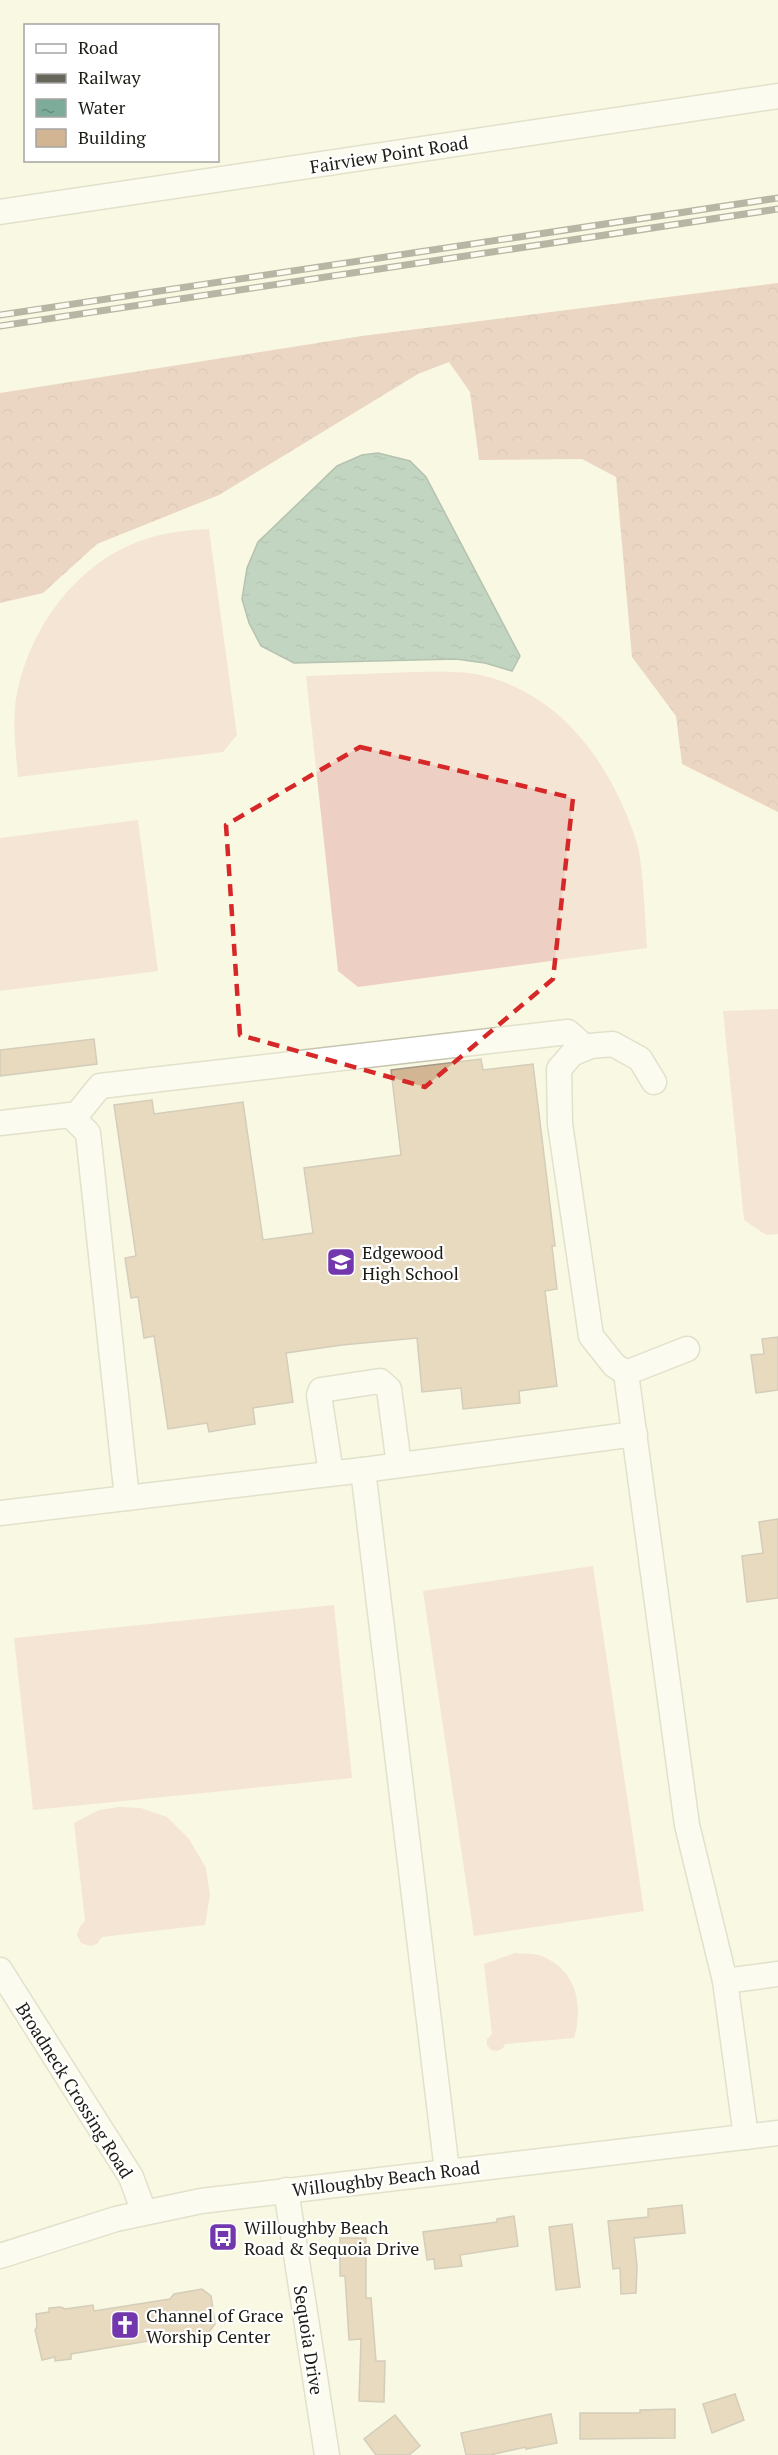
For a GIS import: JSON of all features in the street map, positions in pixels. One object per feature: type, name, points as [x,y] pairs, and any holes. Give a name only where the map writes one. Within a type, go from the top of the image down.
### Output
[{"type":"street","name":"Fairview Point Road","points":[[0,212],[778,96]]},
{"type":"street","points":[[74,1118],[100,1086],[568,1032],[586,1048]]},
{"type":"street","points":[[654,1082],[640,1059],[613,1044],[586,1048],[572,1054],[559,1069],[560,1124],[591,1336],[614,1365],[626,1373],[687,1825],[725,1981],[746,2137]]},
{"type":"street","points":[[0,1123],[70,1115],[88,1133],[126,1498]]},
{"type":"street","points":[[626,1373],[687,1349]]},
{"type":"street","points":[[331,1473],[319,1395],[321,1390],[380,1381],[390,1389],[399,1465]]},
{"type":"street","points":[[0,1514],[635,1434]]},
{"type":"street","points":[[363,1470],[447,2171]]},
{"type":"street","name":"Broadneck Crossing Road","points":[[0,1970],[131,2177],[144,2212]]},
{"type":"street","points":[[725,1981],[778,1974]]},
{"type":"street","name":"Willoughby Beach Road","points":[[0,2256],[78,2230],[144,2212],[201,2201],[778,2133]]},
{"type":"street","name":"Sequoia Drive","points":[[286,2190],[327,2455]]},
{"type":"highlighted area","points":[[360,747],[573,798],[553,979],[425,1087],[240,1035],[226,825]]},
{"type":"shaded area","points":[[209,529],[237,735],[223,752],[18,777],[14,717],[20,681],[41,629],[57,605],[75,583],[120,550],[162,535]]},
{"type":"shaded area","points":[[414,672],[463,673],[492,678],[516,687],[537,699],[557,713],[574,730],[603,769],[626,813],[636,840],[641,868],[647,948],[358,987],[338,971],[306,676]]},
{"type":"shaded area","points":[[138,820],[158,971],[0,991],[0,838]]},
{"type":"shaded area","points":[[778,1009],[778,1234],[766,1235],[744,1220],[723,1011]]},
{"type":"shaded area","points":[[593,1566],[644,1911],[474,1936],[423,1591]]},
{"type":"shaded area","points":[[334,1605],[352,1778],[33,1810],[14,1638]]},
{"type":"shaded area","points":[[119,1807],[141,1808],[167,1817],[189,1839],[206,1868],[210,1895],[205,1925],[102,1937],[97,1944],[90,1946],[81,1943],[77,1935],[80,1926],[85,1921],[74,1823],[99,1810]]},
{"type":"shaded area","points":[[515,1953],[539,1955],[552,1961],[569,1978],[577,2000],[578,2013],[574,2038],[505,2044],[498,2051],[491,2050],[487,2045],[487,2039],[492,2034],[484,1964]]},
{"type":"green space","points":[[778,283],[778,812],[682,764],[676,716],[632,657],[616,477],[582,459],[479,460],[470,392],[449,362],[418,374],[219,495],[97,544],[43,593],[0,603],[0,393],[362,336]]},
{"type":"water","points":[[378,453],[410,461],[426,477],[520,656],[512,671],[485,663],[456,659],[294,663],[261,646],[249,623],[242,599],[247,568],[258,542],[337,466],[362,455]]},
{"type":"building","points":[[94,1039],[97,1064],[0,1076],[0,1050]]},
{"type":"building","name":"Edgewood High School","points":[[481,1059],[483,1070],[533,1064],[555,1246],[552,1246],[557,1289],[545,1291],[557,1386],[519,1391],[520,1403],[463,1409],[461,1388],[422,1392],[417,1338],[342,1345],[286,1353],[293,1402],[253,1408],[255,1424],[209,1432],[207,1423],[168,1429],[154,1336],[144,1338],[138,1297],[131,1298],[125,1258],[136,1256],[114,1105],[152,1100],[154,1114],[243,1102],[263,1240],[313,1233],[304,1168],[401,1155],[391,1070]]},
{"type":"building","points":[[778,1337],[778,1390],[756,1393],[751,1355],[764,1354],[762,1339]]},
{"type":"building","points":[[778,1519],[778,1598],[747,1602],[742,1556],[763,1553],[759,1522]]},
{"type":"building","points":[[682,2205],[685,2233],[634,2238],[637,2266],[636,2293],[621,2294],[620,2268],[613,2269],[608,2221],[648,2217],[648,2209]]},
{"type":"building","points":[[514,2216],[518,2246],[460,2255],[462,2266],[435,2269],[434,2259],[427,2260],[423,2232],[497,2222],[497,2219]]},
{"type":"building","points":[[572,2224],[580,2287],[556,2290],[549,2227]]},
{"type":"building","points":[[340,2238],[366,2238],[366,2298],[371,2298],[376,2361],[385,2361],[384,2402],[359,2401],[361,2339],[349,2340],[345,2276],[340,2276]]},
{"type":"building","name":"Channel of Grace Worship Center","points":[[202,2289],[211,2296],[215,2324],[209,2332],[148,2337],[149,2341],[71,2354],[71,2359],[55,2361],[55,2357],[42,2360],[35,2330],[37,2327],[36,2314],[49,2312],[49,2308],[65,2309],[93,2305],[94,2311],[170,2299],[174,2294]]},
{"type":"building","points":[[735,2394],[744,2420],[712,2433],[703,2404]]},
{"type":"building","points":[[675,2409],[675,2438],[580,2439],[580,2413],[640,2413],[640,2410]]},
{"type":"building","points":[[551,2414],[557,2443],[490,2455],[466,2455],[461,2433]]},
{"type":"building","points":[[395,2415],[420,2446],[409,2455],[376,2455],[364,2439]]},
{"type":"railway","points":[[0,315],[778,198]]},
{"type":"railway","points":[[0,326],[778,209]]},
{"type":"place","name":"Edgewood High School","points":[[341,1262]]},
{"type":"place","name":"Willoughby Beach Road & Sequoia Drive","points":[[223,2237]]},
{"type":"place","name":"Channel of Grace Worship Center","points":[[125,2325]]}]
